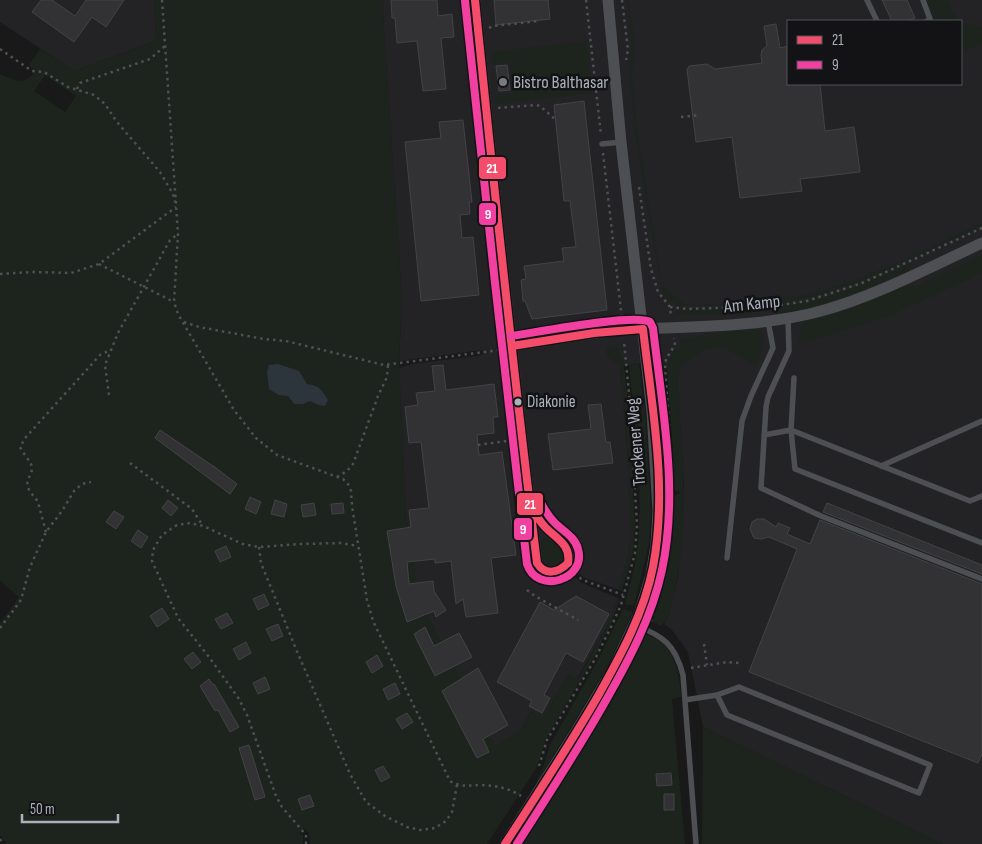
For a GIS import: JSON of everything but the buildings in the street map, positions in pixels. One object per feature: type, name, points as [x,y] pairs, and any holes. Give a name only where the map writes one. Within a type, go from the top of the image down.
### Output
[{"type":"street","points":[[475,0],[512,346],[530,504],[538,566],[544,571],[553,572],[565,566],[569,560],[567,547],[538,519],[530,504]]},
{"type":"street","name":"Trockener Weg","points":[[506,844],[613,669],[635,625],[645,597],[656,545],[658,512],[652,412],[621,142],[608,0]]},
{"type":"street","name":"Am Kamp","points":[[512,346],[623,330],[768,321],[821,311],[855,300],[982,243]]},
{"type":"lane","points":[[866,0],[876,20]]},
{"type":"lane","points":[[923,0],[930,15],[929,20]]},
{"type":"lane","points":[[602,144],[621,142]]},
{"type":"lane","points":[[788,318],[789,351],[768,398],[761,488],[822,516],[982,579]]},
{"type":"lane","points":[[727,558],[742,421],[750,396],[772,348],[768,321]]},
{"type":"lane","points":[[794,378],[791,430],[795,469],[982,542]]},
{"type":"lane","points":[[880,466],[982,421]]},
{"type":"lane","points":[[764,435],[791,430],[970,501],[982,496]]},
{"type":"lane","points":[[635,625],[657,634],[665,640],[680,660],[685,700],[696,844]]},
{"type":"lane","points":[[685,700],[717,695],[739,687],[930,765],[919,793],[727,715],[717,695]]},
{"type":"path","points":[[162,0],[178,234],[174,302],[183,322],[234,410],[256,438],[277,455],[337,477],[348,484],[351,491],[367,600],[373,621],[450,781],[457,786],[498,786],[513,791],[531,803]]},
{"type":"path","points":[[539,768],[547,740],[595,659],[612,625],[635,553],[637,525],[630,403],[623,330],[586,0]]},
{"type":"path","points":[[478,30],[488,29],[492,26],[539,21]]},
{"type":"path","points":[[77,88],[80,83],[150,59],[165,46]]},
{"type":"path","points":[[0,48],[32,71],[44,72],[68,87],[77,88],[80,92],[94,95],[105,104],[117,122],[160,172],[173,194],[176,207]]},
{"type":"path","points":[[486,109],[540,106],[556,120]]},
{"type":"path","points":[[680,117],[700,114]]},
{"type":"path","points":[[0,274],[32,272],[71,273],[99,264],[176,207]]},
{"type":"path","points":[[670,307],[774,306],[807,301],[862,283],[982,228]]},
{"type":"path","points":[[109,395],[105,365],[110,350],[170,240],[178,234]]},
{"type":"path","points":[[99,264],[174,302]]},
{"type":"path","points":[[652,293],[658,292]]},
{"type":"path","points":[[183,322],[198,327],[286,341],[388,365],[504,350],[512,346]]},
{"type":"path","points":[[46,532],[38,502],[29,490],[27,481],[33,471],[33,466],[20,447],[26,437],[100,355],[110,350]]},
{"type":"path","points":[[626,362],[632,361]]},
{"type":"path","points":[[337,477],[353,464],[387,377],[388,365]]},
{"type":"path","points":[[478,445],[507,442]]},
{"type":"path","points":[[130,463],[192,509],[203,526]]},
{"type":"path","points":[[0,628],[21,600],[30,568],[46,532],[74,491],[82,484],[92,482]]},
{"type":"path","points":[[306,844],[306,835],[301,827],[292,820],[276,796],[247,715],[238,699],[209,657],[178,618],[152,561],[153,550],[162,535],[177,525],[190,523],[203,526],[243,544],[259,547],[341,543],[358,546]]},
{"type":"path","points":[[259,547],[261,563],[300,658],[350,774],[366,802],[385,816],[407,827],[420,830],[435,828],[446,821],[452,812],[457,786]]},
{"type":"path","points":[[565,566],[583,580],[623,595]]},
{"type":"path","points":[[527,590],[578,620]]},
{"type":"path","points":[[704,644],[708,666]]},
{"type":"path","points":[[682,670],[727,662],[738,663]]},
{"type":"path","points":[[0,839],[4,844]]},
{"type":"shaded area","points":[[0,0],[154,0],[156,41],[74,71],[0,22]]},
{"type":"shaded area","points":[[154,0],[382,0],[402,300],[399,357],[406,515],[419,600],[495,745],[520,732],[531,712],[543,718],[568,675],[578,679],[609,623],[618,598],[620,598],[611,624],[594,657],[546,739],[537,767],[487,844],[310,844],[309,833],[304,828],[300,833],[303,836],[303,844],[6,844],[0,835],[0,623],[19,597],[0,581],[0,74],[18,81],[30,77],[34,73],[29,65],[40,49],[74,71],[156,41]],"holes":[[[45,75],[76,96],[65,112],[34,91]],[[307,384],[316,385],[318,405],[310,401],[294,404],[288,396]]]},
{"type":"shaded area","points":[[382,0],[982,0],[982,844],[943,844],[703,727],[688,652],[672,630],[664,624],[669,614],[678,578],[684,484],[677,377],[662,361],[620,366],[629,471],[631,528],[629,553],[619,590],[583,577],[576,571],[572,575],[582,583],[618,598],[609,623],[577,679],[568,675],[543,718],[531,712],[520,732],[495,746],[419,600],[406,515],[399,368],[412,364],[483,355],[482,350],[399,361],[402,300]]},
{"type":"shaded area","points":[[627,0],[635,43],[632,74],[637,127],[662,286],[686,305],[755,303],[755,305],[678,306],[668,300],[662,293],[634,127],[630,73],[631,44]]},
{"type":"shaded area","points":[[926,0],[947,0],[957,20],[935,20]]},
{"type":"shaded area","points":[[962,23],[982,27],[982,43],[963,52]]},
{"type":"shaded area","points":[[587,41],[592,93],[496,104],[495,95],[513,93],[510,62],[492,64],[491,52]]},
{"type":"shaded area","points":[[982,223],[982,226],[880,273],[828,292],[801,300],[773,305],[773,301],[827,289],[880,270]]},
{"type":"shaded area","points":[[982,255],[982,273],[889,316],[800,344],[798,338],[803,322],[843,311],[907,284],[915,287]]},
{"type":"shaded area","points":[[911,262],[909,270],[831,301],[781,313],[774,308],[827,296],[878,277]]},
{"type":"shaded area","points":[[755,308],[750,315],[673,314],[680,310]]},
{"type":"shaded area","points":[[760,330],[764,337],[757,366],[723,347],[706,349],[684,363],[677,377],[684,488],[682,544],[679,572],[673,599],[667,617],[660,626],[653,621],[668,560],[672,529],[673,497],[680,493],[673,490],[672,436],[667,368],[669,356],[674,351],[681,349],[680,340],[707,334]]},
{"type":"shaded area","points":[[606,347],[617,348],[623,358],[628,403],[635,525],[633,553],[622,591],[619,590],[629,553],[631,528],[629,471],[620,366],[606,355]]},
{"type":"shaded area","points":[[662,361],[664,362],[668,436],[669,506],[667,544],[659,590],[649,622],[647,612],[657,576],[662,545],[664,510],[663,415],[660,367]]},
{"type":"shaded area","points":[[278,364],[299,371],[307,384],[320,389],[328,400],[325,406],[310,401],[303,404],[294,404],[288,396],[279,395],[269,389],[267,372],[269,365]]},
{"type":"shaded area","points":[[639,364],[645,411],[651,512],[649,543],[634,606],[625,604],[636,558],[640,506],[638,458],[629,365]]},
{"type":"shaded area","points":[[544,538],[551,540],[563,553],[562,560],[557,565],[549,565],[543,558],[541,542]]},
{"type":"shaded area","points":[[623,609],[633,612],[607,667],[538,781],[551,743],[598,660]]},
{"type":"shaded area","points":[[643,634],[662,642],[668,649],[679,677],[681,697],[672,699],[685,844],[511,844],[571,753],[637,636]]},
{"type":"shaded area","points":[[703,727],[929,837],[943,844],[702,844]]},
{"type":"transit line","name":"21","points":[[475,0],[504,282],[520,423],[537,563],[544,570],[556,571],[568,563],[567,551],[562,543],[541,522],[530,504]]},
{"type":"transit line","name":"9","points":[[465,1],[527,564],[532,574],[540,579],[560,580],[568,576],[575,569],[579,560],[578,549],[572,538],[555,523],[540,501]]},
{"type":"transit line","name":"9","points":[[511,336],[605,322],[625,320],[650,322],[653,328],[664,418],[669,480],[667,540],[662,570],[652,605],[639,638],[595,720],[517,844]]},
{"type":"transit line","name":"21","points":[[505,844],[587,715],[631,633],[644,601],[653,567],[659,508],[657,448],[643,329],[594,333],[512,346]]},
{"type":"place","name":"Bistro Balthasar","points":[[503,82]]},
{"type":"place","name":"Diakonie","points":[[518,402]]}]
